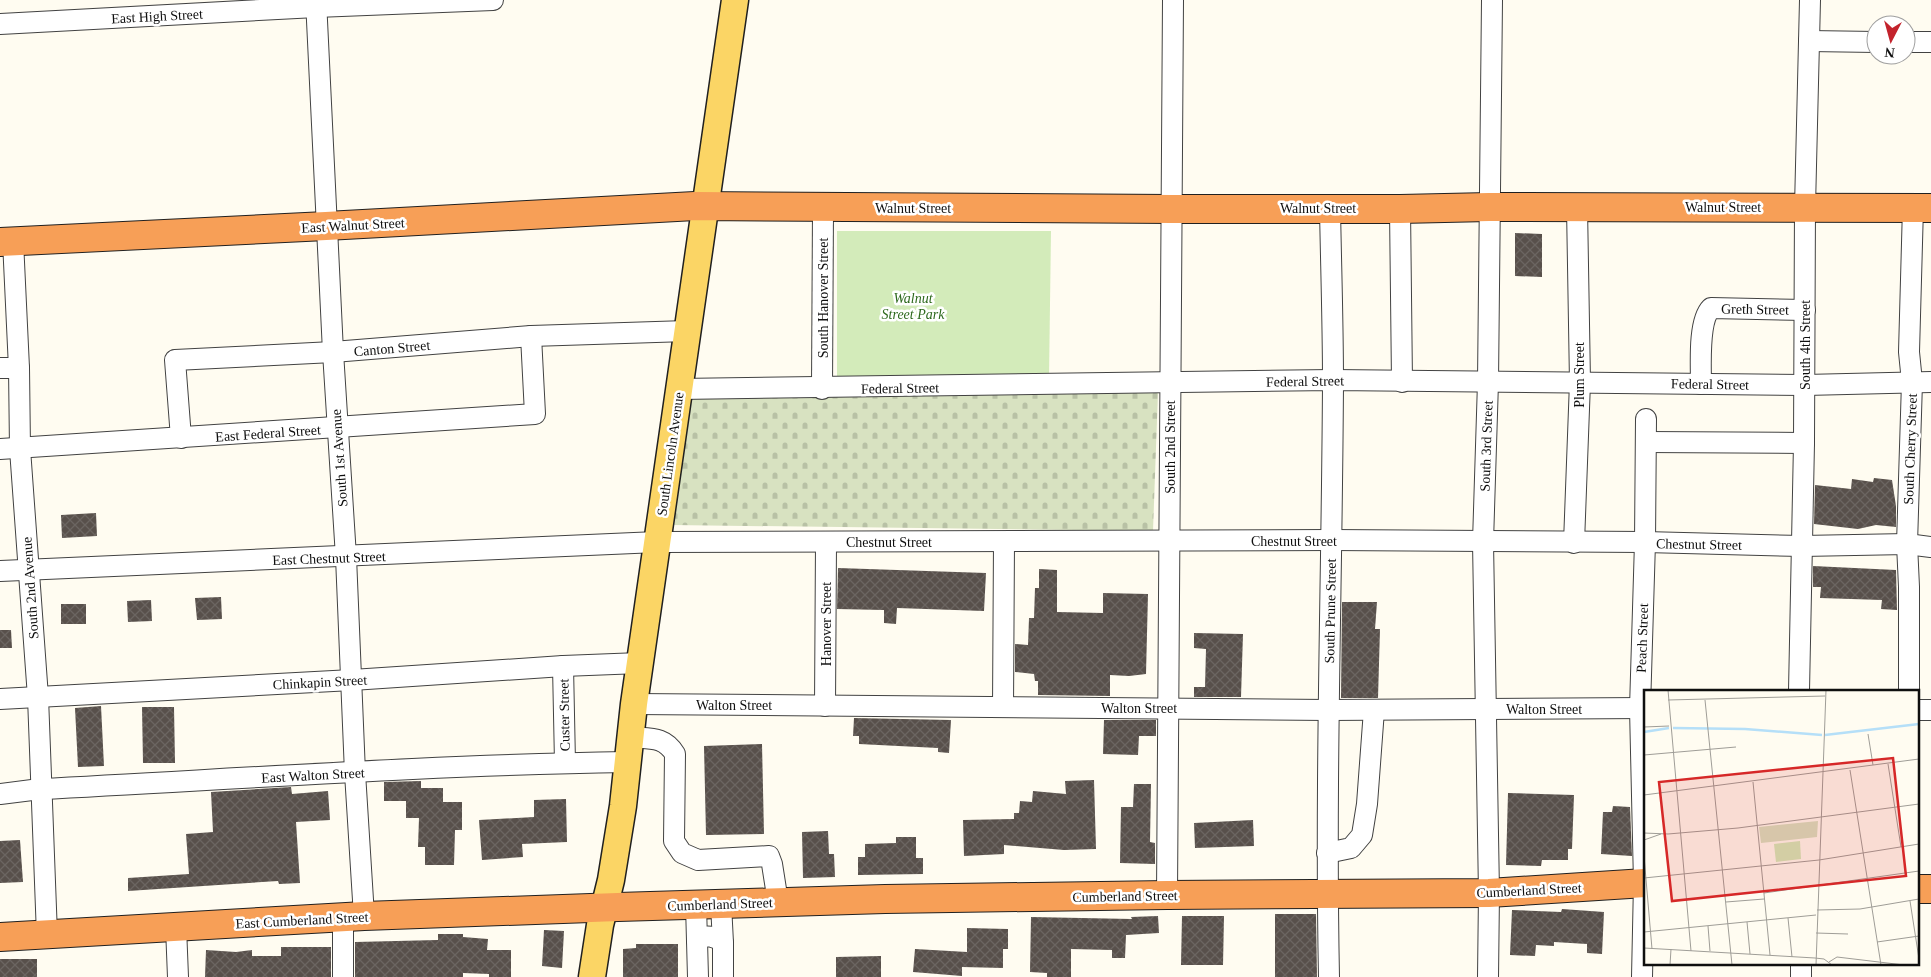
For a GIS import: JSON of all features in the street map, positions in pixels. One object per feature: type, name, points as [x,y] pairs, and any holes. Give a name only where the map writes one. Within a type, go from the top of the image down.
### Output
[{"type":"highway","name":"Walnut Street","points":[[706,207],[1172,209],[1489,207],[1922,208]]},
{"type":"highway","name":"East Walnut Street","points":[[6,241],[706,207]]},
{"type":"highway","name":"Cumberland Street","points":[[604,908],[778,902],[1166,895],[1489,893],[1644,883]]},
{"type":"highway","points":[[1918,888],[1931,889]]},
{"type":"highway","name":"East Cumberland Street","points":[[0,937],[354,917],[604,908]]},
{"type":"main road","name":"South Lincoln Avenue","points":[[592,977],[611,880],[634,704],[735,0]]},
{"type":"street","name":"East High Street","points":[[0,24],[316,3],[493,0]]},
{"type":"street","name":"South 2nd Street","points":[[1166,895],[1173,0]]},
{"type":"street","name":"South 3rd Street","points":[[1488,977],[1487,709],[1483,542],[1488,382],[1492,0]]},
{"type":"street","name":"South 4th Street","points":[[1799,690],[1805,385],[1805,207],[1810,0]]},
{"type":"street","name":"South 1st Avenue","points":[[316,3],[326,226],[346,557],[355,773],[354,917],[343,977]]},
{"type":"street","points":[[1809,42],[1866,42]]},
{"type":"street","points":[[1916,42],[1931,42]]},
{"type":"street","name":"Plum Street","points":[[1574,543],[1580,382],[1577,207]]},
{"type":"street","name":"South Hanover Street","points":[[822,389],[823,208]]},
{"type":"street","name":"South Prune Street","points":[[1329,977],[1327,853],[1333,380],[1330,208]]},
{"type":"street","name":"South Cherry Street","points":[[1909,690],[1907,544],[1921,382],[1909,352],[1922,208]]},
{"type":"street","points":[[1400,209],[1402,382]]},
{"type":"street","name":"South 2nd Avenue","points":[[6,241],[10,368],[20,448],[38,697],[40,790],[47,935]]},
{"type":"street","name":"Greth Street","points":[[1701,384],[1702,339],[1706,312],[1711,308],[1805,310]]},
{"type":"street","name":"Canton Street","points":[[180,438],[175,360],[333,352],[531,336],[687,331]]},
{"type":"street","name":"East Federal Street","points":[[0,449],[535,414],[531,336]]},
{"type":"street","name":"Federal Street","points":[[679,389],[822,389],[1333,380],[1805,385],[1921,382]]},
{"type":"street","name":"Peach Street","points":[[1644,825],[1642,708],[1646,419]]},
{"type":"street","points":[[1646,442],[1804,443]]},
{"type":"street","name":"Chestnut Street","points":[[657,542],[1331,540],[1645,542],[1802,546],[1907,544],[1931,547]]},
{"type":"street","name":"East Chestnut Street","points":[[0,571],[657,542]]},
{"type":"street","name":"Hanover Street","points":[[825,706],[826,542]]},
{"type":"street","points":[[1002,707],[1004,542]]},
{"type":"street","name":"Chinkapin Street","points":[[0,699],[640,663]]},
{"type":"street","name":"Custer Street","points":[[563,666],[565,763]]},
{"type":"street","name":"Walton Street","points":[[634,704],[1328,710],[1642,708]]},
{"type":"street","points":[[1327,853],[1351,848],[1362,835],[1374,710]]},
{"type":"street","points":[[1918,710],[1931,710]]},
{"type":"street","points":[[630,737],[661,740],[670,745],[675,754],[674,841],[682,853],[698,860],[769,856],[778,902]]},
{"type":"street","name":"East Walton Street","points":[[0,794],[40,790],[355,773],[565,763],[627,762]]},
{"type":"street","points":[[698,977],[697,940],[708,905]]},
{"type":"street","points":[[708,905],[723,943],[723,977]]},
{"type":"street","name":"Peach Street","points":[[1642,977],[1644,914]]},
{"type":"street","points":[[176,927],[178,977]]},
{"type":"street","points":[[697,940],[700,937],[710,936],[718,938],[723,943]]},
{"type":"street","points":[[1801,964],[1801,977]]},
{"type":"green space","name":"Walnut Street Park","points":[[837,231],[1051,231],[1049,378],[837,382]]},
{"type":"green space","points":[[688,391],[1158,392],[1153,531],[672,525]]},
{"type":"building","points":[[1515,233],[1542,234],[1542,277],[1515,276]]},
{"type":"building","points":[[1874,478],[1892,480],[1896,506],[1896,527],[1876,525],[1858,529],[1814,524],[1815,485],[1851,489],[1852,479],[1873,482]]},
{"type":"building","points":[[96,513],[97,536],[62,538],[61,515]]},
{"type":"building","points":[[1813,566],[1896,570],[1897,610],[1881,609],[1882,600],[1820,598],[1821,587],[1813,587]]},
{"type":"building","points":[[838,568],[986,573],[984,611],[897,608],[896,624],[884,623],[884,610],[837,609]]},
{"type":"building","points":[[1039,569],[1057,570],[1057,612],[1103,613],[1103,593],[1148,594],[1146,674],[1129,676],[1110,675],[1110,696],[1038,695],[1038,681],[1035,681],[1034,674],[1015,672],[1015,644],[1028,645],[1029,618],[1034,618],[1035,588],[1039,588]]},
{"type":"building","points":[[221,597],[222,619],[197,620],[195,598]]},
{"type":"building","points":[[151,600],[152,621],[128,622],[127,601]]},
{"type":"building","points":[[1342,602],[1377,602],[1375,629],[1380,629],[1378,698],[1341,698]]},
{"type":"building","points":[[61,604],[86,604],[86,624],[61,624]]},
{"type":"building","points":[[0,630],[11,630],[12,648],[0,648]]},
{"type":"building","points":[[1194,633],[1243,634],[1241,697],[1194,697],[1194,687],[1205,687],[1206,649],[1194,648]]},
{"type":"building","points":[[101,706],[104,766],[78,767],[75,708]]},
{"type":"building","points":[[142,707],[174,707],[175,763],[143,763]]},
{"type":"building","points":[[854,718],[951,720],[949,753],[938,752],[938,748],[859,744],[859,736],[853,736]]},
{"type":"building","points":[[1104,720],[1156,720],[1156,736],[1139,736],[1138,755],[1103,754]]},
{"type":"building","points":[[762,744],[764,834],[706,835],[704,746]]},
{"type":"building","points":[[1094,780],[1096,849],[1064,850],[1004,845],[1004,854],[964,856],[963,820],[1014,819],[1014,813],[1019,813],[1020,801],[1032,802],[1033,791],[1066,794],[1065,781]]},
{"type":"building","points":[[421,781],[421,788],[443,788],[443,802],[462,802],[462,830],[455,830],[454,865],[425,865],[425,847],[418,847],[419,818],[406,818],[406,801],[384,801],[384,782]]},
{"type":"building","points":[[1134,784],[1151,784],[1150,842],[1155,843],[1155,864],[1120,863],[1121,807],[1133,807]]},
{"type":"building","points":[[291,787],[292,794],[328,791],[330,820],[296,822],[300,883],[279,884],[278,881],[128,891],[128,878],[189,874],[186,834],[213,832],[211,792]]},
{"type":"building","points":[[1508,793],[1574,795],[1572,849],[1568,849],[1568,860],[1542,860],[1541,866],[1506,865]]},
{"type":"building","points":[[566,799],[567,842],[522,844],[523,857],[482,860],[479,820],[534,817],[534,800]]},
{"type":"building","points":[[1613,806],[1630,807],[1632,856],[1601,854],[1603,812],[1612,812]]},
{"type":"building","points":[[1253,820],[1254,846],[1195,848],[1194,823]]},
{"type":"building","points":[[828,831],[829,854],[834,854],[835,877],[803,878],[802,832]]},
{"type":"building","points":[[896,837],[916,837],[916,858],[923,858],[923,874],[858,875],[858,857],[865,857],[865,844],[896,843]]},
{"type":"building","points":[[20,840],[23,882],[0,883],[0,841]]},
{"type":"building","points":[[1562,909],[1604,912],[1602,954],[1587,953],[1587,944],[1554,942],[1554,946],[1536,945],[1535,956],[1510,955],[1512,910],[1561,912]]},
{"type":"building","points":[[1275,914],[1316,914],[1317,977],[1275,977]]},
{"type":"building","points":[[1158,916],[1159,933],[1126,935],[1125,958],[1112,958],[1112,950],[1071,949],[1071,977],[1047,977],[1047,973],[1030,972],[1031,917],[1132,919],[1131,917]]},
{"type":"building","points":[[1182,916],[1224,916],[1223,965],[1181,965]]},
{"type":"building","points":[[967,928],[1008,929],[1008,949],[1003,949],[1003,968],[962,967],[962,976],[913,972],[915,949],[967,952]]},
{"type":"building","points":[[544,930],[564,931],[562,968],[542,966]]},
{"type":"building","points":[[438,934],[463,934],[463,937],[488,939],[487,950],[511,950],[511,977],[489,977],[489,974],[463,973],[463,977],[355,977],[355,942],[438,940]]},
{"type":"building","points":[[636,944],[678,944],[678,977],[623,977],[623,949],[636,948]]},
{"type":"building","points":[[281,947],[331,947],[331,977],[205,977],[206,950],[236,952],[252,950],[252,956],[281,956]]},
{"type":"building","points":[[881,956],[881,977],[836,977],[836,957]]},
{"type":"building","points":[[0,959],[37,959],[37,977],[0,977]]}]
